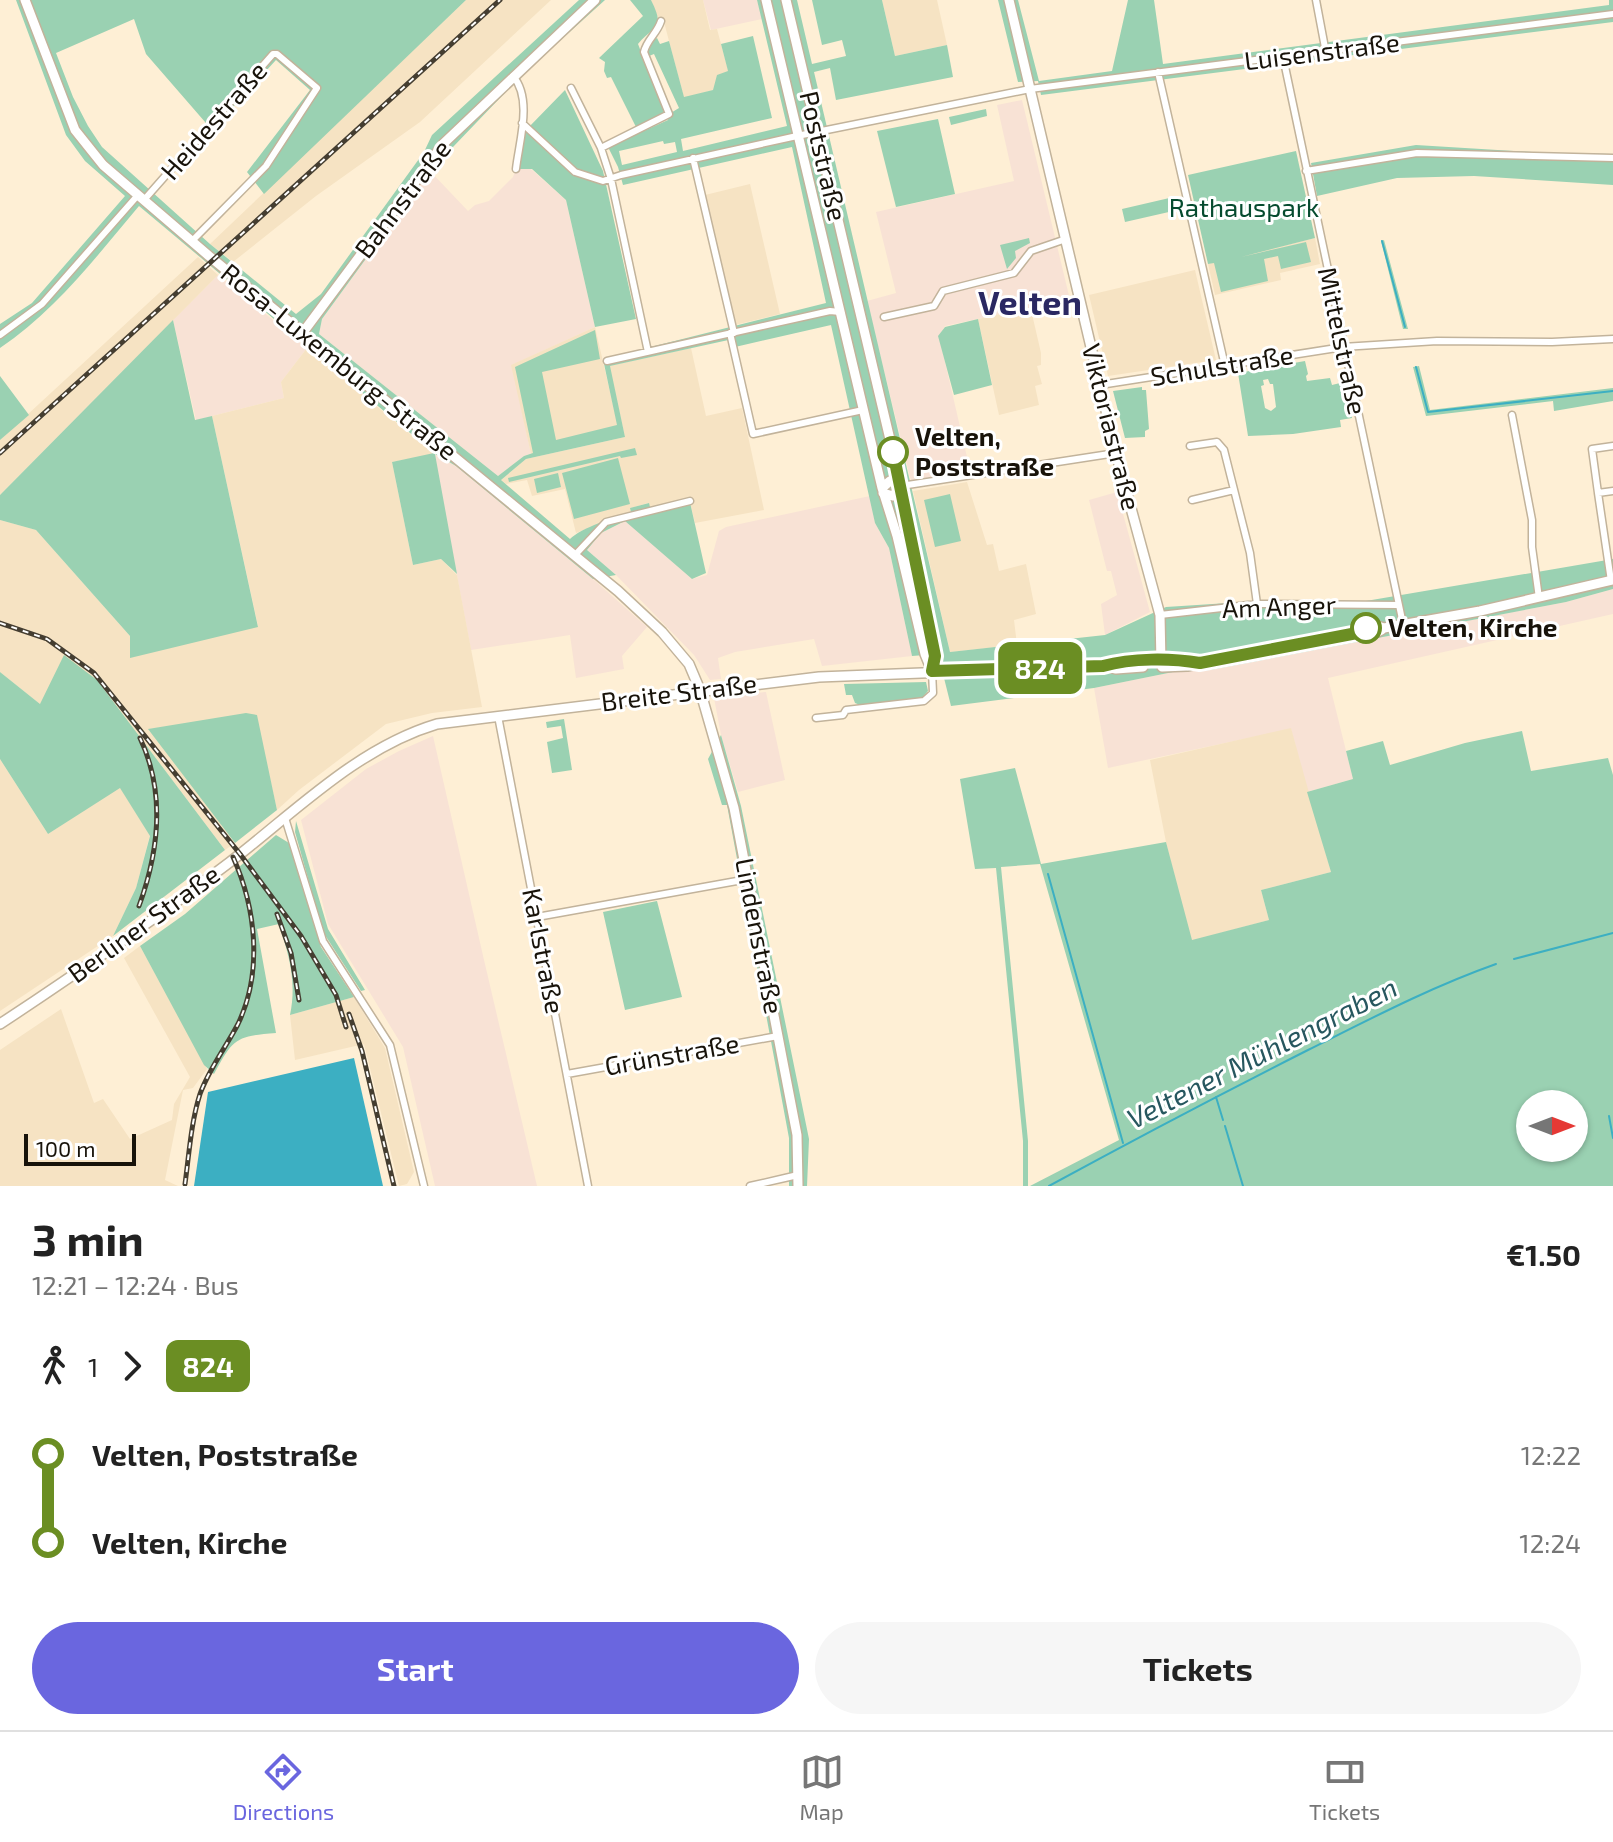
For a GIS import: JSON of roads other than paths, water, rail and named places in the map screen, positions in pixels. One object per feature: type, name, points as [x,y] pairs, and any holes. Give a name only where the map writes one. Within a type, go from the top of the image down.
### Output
[{"type":"main road","name":"Rosa-Luxemburg-Straße","points":[[25,0],[75,130],[103,165],[575,555],[662,632],[689,664],[700,690]]},
{"type":"main road","name":"Bahnstraße","points":[[304,331],[444,143],[595,0]]},
{"type":"main road","name":"Poststraße","points":[[766,0],[882,490],[932,671]]},
{"type":"main road","name":"Poststraße","points":[[786,0],[901,486],[935,656],[932,671]]},
{"type":"main road","name":"Viktoriastraße","points":[[1009,0],[1116,453],[1160,615],[1161,664]]},
{"type":"main road","points":[[840,315],[854,320],[860,313]]},
{"type":"main road","points":[[882,490],[884,483],[890,481],[901,486]]},
{"type":"main road","name":"Breite Straße","points":[[285,818],[388,743],[437,724],[830,676],[1103,666],[1116,662],[1200,663],[1357,633],[1378,625],[1384,628],[1539,598],[1612,580]]},
{"type":"main road","name":"Lindenstraße","points":[[700,690],[734,808],[797,1135],[798,1181]]},
{"type":"main road","name":"Berliner Straße","points":[[0,1024],[130,938],[285,818]]},
{"type":"street","points":[[1316,0],[1326,53]]},
{"type":"street","name":"Luisenstraße","points":[[611,179],[693,158],[1030,89],[1613,14]]},
{"type":"street","points":[[601,148],[669,114],[644,52],[661,21]]},
{"type":"street","name":"Heidestraße","points":[[141,197],[273,54],[277,54],[317,88],[266,166],[192,241]]},
{"type":"street","name":"Mittelstraße","points":[[1283,57],[1403,624]]},
{"type":"street","points":[[1158,72],[1225,366]]},
{"type":"street","points":[[513,76],[520,86],[522,123],[516,169]]},
{"type":"street","points":[[571,88],[601,148],[611,179],[648,352]]},
{"type":"street","points":[[522,123],[575,172],[603,181],[611,179]]},
{"type":"street","points":[[1306,171],[1417,153],[1613,158]]},
{"type":"street","points":[[693,158],[753,434],[863,410]]},
{"type":"street","points":[[0,335],[42,304],[141,197]]},
{"type":"street","points":[[888,316],[934,306],[943,291],[1014,273],[1031,251],[1066,239]]},
{"type":"street","points":[[607,361],[830,311],[840,315]]},
{"type":"street","name":"Schulstraße","points":[[1100,385],[1343,347],[1437,341],[1613,339]]},
{"type":"street","points":[[1512,415],[1532,520],[1532,547],[1539,598]]},
{"type":"street","points":[[1190,446],[1217,442],[1222,445],[1250,553],[1257,604]]},
{"type":"street","points":[[1612,580],[1592,449],[1613,446]]},
{"type":"street","points":[[901,486],[1116,453]]},
{"type":"street","points":[[1192,500],[1234,490]]},
{"type":"street","points":[[1598,493],[1613,491]]},
{"type":"street","points":[[575,555],[606,522],[690,501]]},
{"type":"street","name":"Am Anger","points":[[1160,615],[1257,604],[1399,605]]},
{"type":"street","points":[[816,718],[843,715],[846,710],[924,701],[933,693],[932,671]]},
{"type":"street","name":"Karlstraße","points":[[498,716],[588,1186]]},
{"type":"street","points":[[285,818],[323,941],[390,1045],[424,1186]]},
{"type":"street","points":[[537,917],[748,879]]},
{"type":"street","name":"Grünstraße","points":[[567,1074],[778,1036]]},
{"type":"street","points":[[750,1186],[798,1181]]},
{"type":"water","points":[[354,1058],[383,1186],[194,1186],[208,1092]]},
{"type":"waterway","points":[[1382,241],[1405,327]]},
{"type":"waterway","points":[[1416,367],[1428,412],[1613,391]]},
{"type":"waterway","points":[[1048,874],[1123,1143]]},
{"type":"waterway","name":"Veltener Mühlengraben","points":[[1514,959],[1613,933]]},
{"type":"waterway","name":"Veltener Mühlengraben","points":[[1049,1186],[1354,1027],[1424,993],[1496,964]]},
{"type":"waterway","points":[[1216,1097],[1223,1120]]},
{"type":"waterway","points":[[1609,1116],[1613,1138]]},
{"type":"waterway","points":[[1225,1126],[1243,1186]]},
{"type":"railway","points":[[0,453],[500,0]]},
{"type":"railway","points":[[0,623],[47,639],[94,673],[240,854],[301,936],[336,995],[346,1027]]},
{"type":"railway","points":[[139,906],[151,864],[157,822],[154,780],[140,738]]},
{"type":"railway","points":[[185,1184],[192,1127],[200,1094],[238,1024],[251,983],[254,940],[247,897],[233,857]]},
{"type":"railway","points":[[277,914],[291,953],[299,1000]]},
{"type":"railway","points":[[349,1014],[362,1051],[394,1186]]},
{"type":"place","name":"Velten, Poststraße","points":[[893,452]]},
{"type":"place","name":"Velten, Kirche","points":[[1366,628]]},
{"type":"district","name":"Velten","points":[[1030,303]]},
{"type":"park label","name":"Rathauspark","points":[[1244,208]]}]
